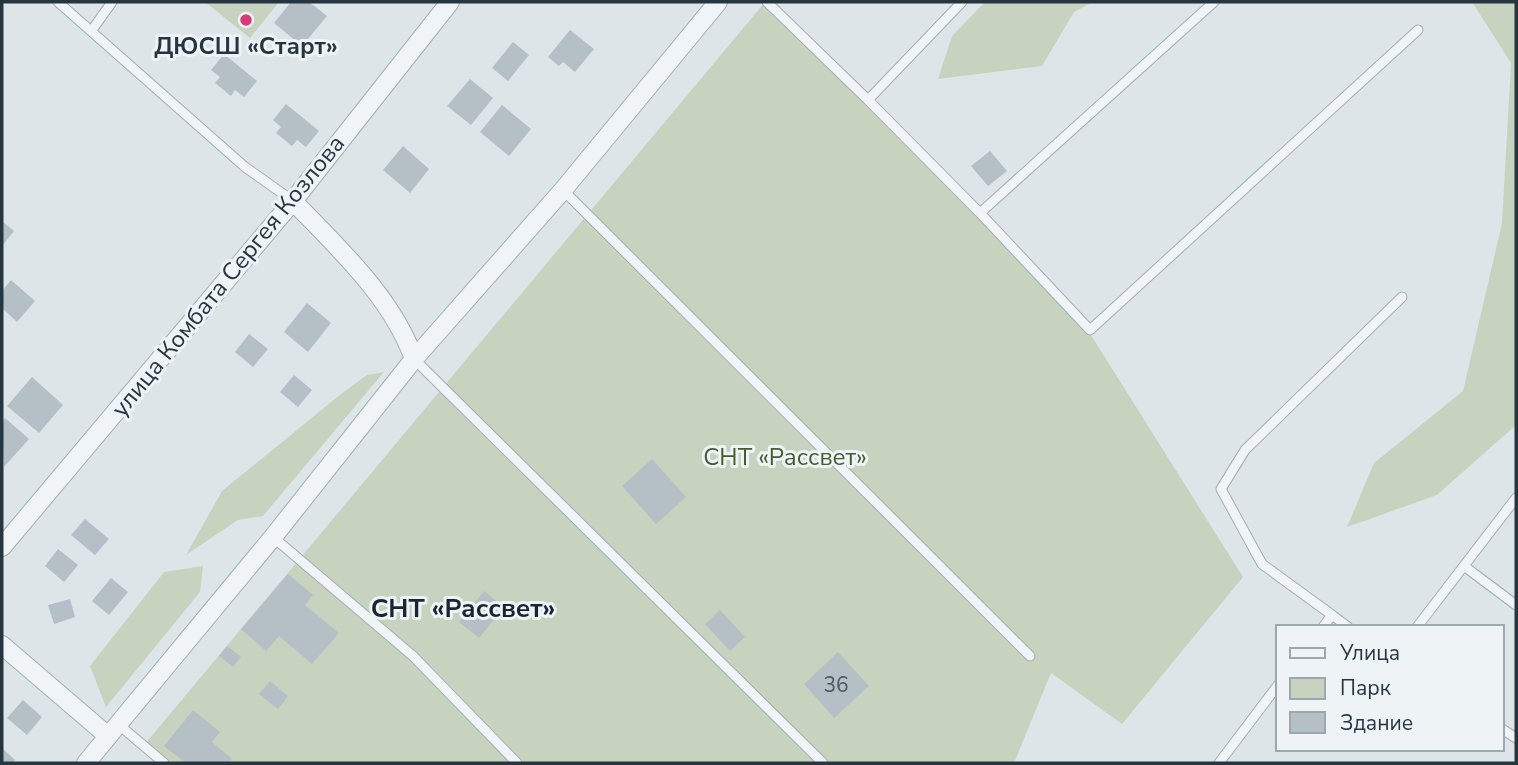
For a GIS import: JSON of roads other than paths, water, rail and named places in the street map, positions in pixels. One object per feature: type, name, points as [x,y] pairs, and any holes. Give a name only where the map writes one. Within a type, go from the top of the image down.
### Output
[{"type":"street","name":"улица Комбата Сергея Козлова","points":[[2,547],[293,201],[450,2]]},
{"type":"street","points":[[86,763],[273,537],[414,359],[562,190],[718,2]]},
{"type":"street","points":[[293,201],[354,265],[405,334],[414,359]]},
{"type":"street","points":[[2,645],[113,730]]},
{"type":"lane","points":[[58,2],[245,167],[293,201]]},
{"type":"lane","points":[[92,30],[112,2]]},
{"type":"lane","points":[[767,2],[980,213],[1090,330],[1418,30]]},
{"type":"lane","points":[[868,100],[962,2]]},
{"type":"lane","points":[[980,213],[1214,2]]},
{"type":"lane","points":[[562,190],[1030,656]]},
{"type":"lane","points":[[1345,625],[1262,564],[1221,489],[1245,450],[1402,297]]},
{"type":"lane","points":[[414,359],[823,763]]},
{"type":"lane","points":[[1419,625],[1516,498]]},
{"type":"lane","points":[[273,537],[413,656],[517,763]]},
{"type":"lane","points":[[1464,566],[1516,606]]},
{"type":"lane","points":[[1324,625],[1332,615]]},
{"type":"lane","points":[[1219,763],[1276,688]]},
{"type":"lane","points":[[113,730],[164,763]]},
{"type":"place","name":"ДЮСШ «Старт»","points":[[246,20]]},
{"type":"district","name":"СНТ «Рассвет»","points":[[463,608]]}]
